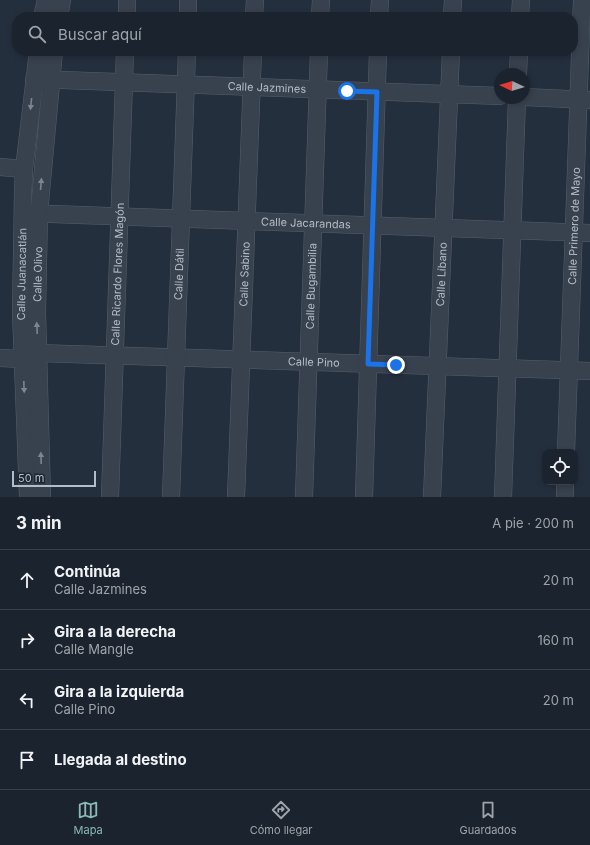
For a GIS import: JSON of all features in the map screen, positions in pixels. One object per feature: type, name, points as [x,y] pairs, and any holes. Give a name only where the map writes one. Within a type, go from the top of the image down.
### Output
[{"type":"street","points":[[43,12],[46,0]]},
{"type":"street","points":[[59,12],[62,0]]},
{"type":"street","points":[[126,12],[127,0]]},
{"type":"street","points":[[188,0],[188,12]]},
{"type":"street","points":[[254,12],[255,0]]},
{"type":"street","points":[[320,12],[321,0]]},
{"type":"street","points":[[379,12],[380,0]]},
{"type":"street","points":[[452,12],[453,0]]},
{"type":"street","points":[[520,12],[521,0]]},
{"type":"street","name":"Calle Primero de Mayo","points":[[566,449],[569,370],[582,232],[584,100],[582,0]]},
{"type":"street","name":"Calle Juanacatlán","points":[[28,497],[21,312],[31,213],[24,169],[37,56]]},
{"type":"street","name":"Calle Olivo","points":[[42,497],[37,313],[31,213],[53,56]]},
{"type":"street","name":"Calle Ricardo Flores Magón","points":[[110,497],[125,56]]},
{"type":"street","name":"Calle Dátil","points":[[171,497],[186,56]]},
{"type":"street","name":"Calle Sabino","points":[[236,497],[253,56]]},
{"type":"street","name":"Calle Bugambilia","points":[[304,497],[319,56]]},
{"type":"street","points":[[364,497],[378,56]]},
{"type":"street","name":"Calle Líbano","points":[[432,497],[450,56]]},
{"type":"street","points":[[518,68],[519,56]]},
{"type":"street","name":"Calle Jazmines","points":[[34,79],[494,96]]},
{"type":"street","points":[[530,97],[584,100]]},
{"type":"street","points":[[503,497],[517,104]]},
{"type":"street","points":[[0,167],[24,169]]},
{"type":"street","name":"Calle Jacarandas","points":[[31,213],[582,232]]},
{"type":"street","name":"Calle Pino","points":[[38,353],[590,371]]},
{"type":"street","points":[[0,358],[22,359]]},
{"type":"street","points":[[564,497],[565,485]]},
{"type":"route","points":[[347,91],[377,92],[368,364],[396,365]]}]
